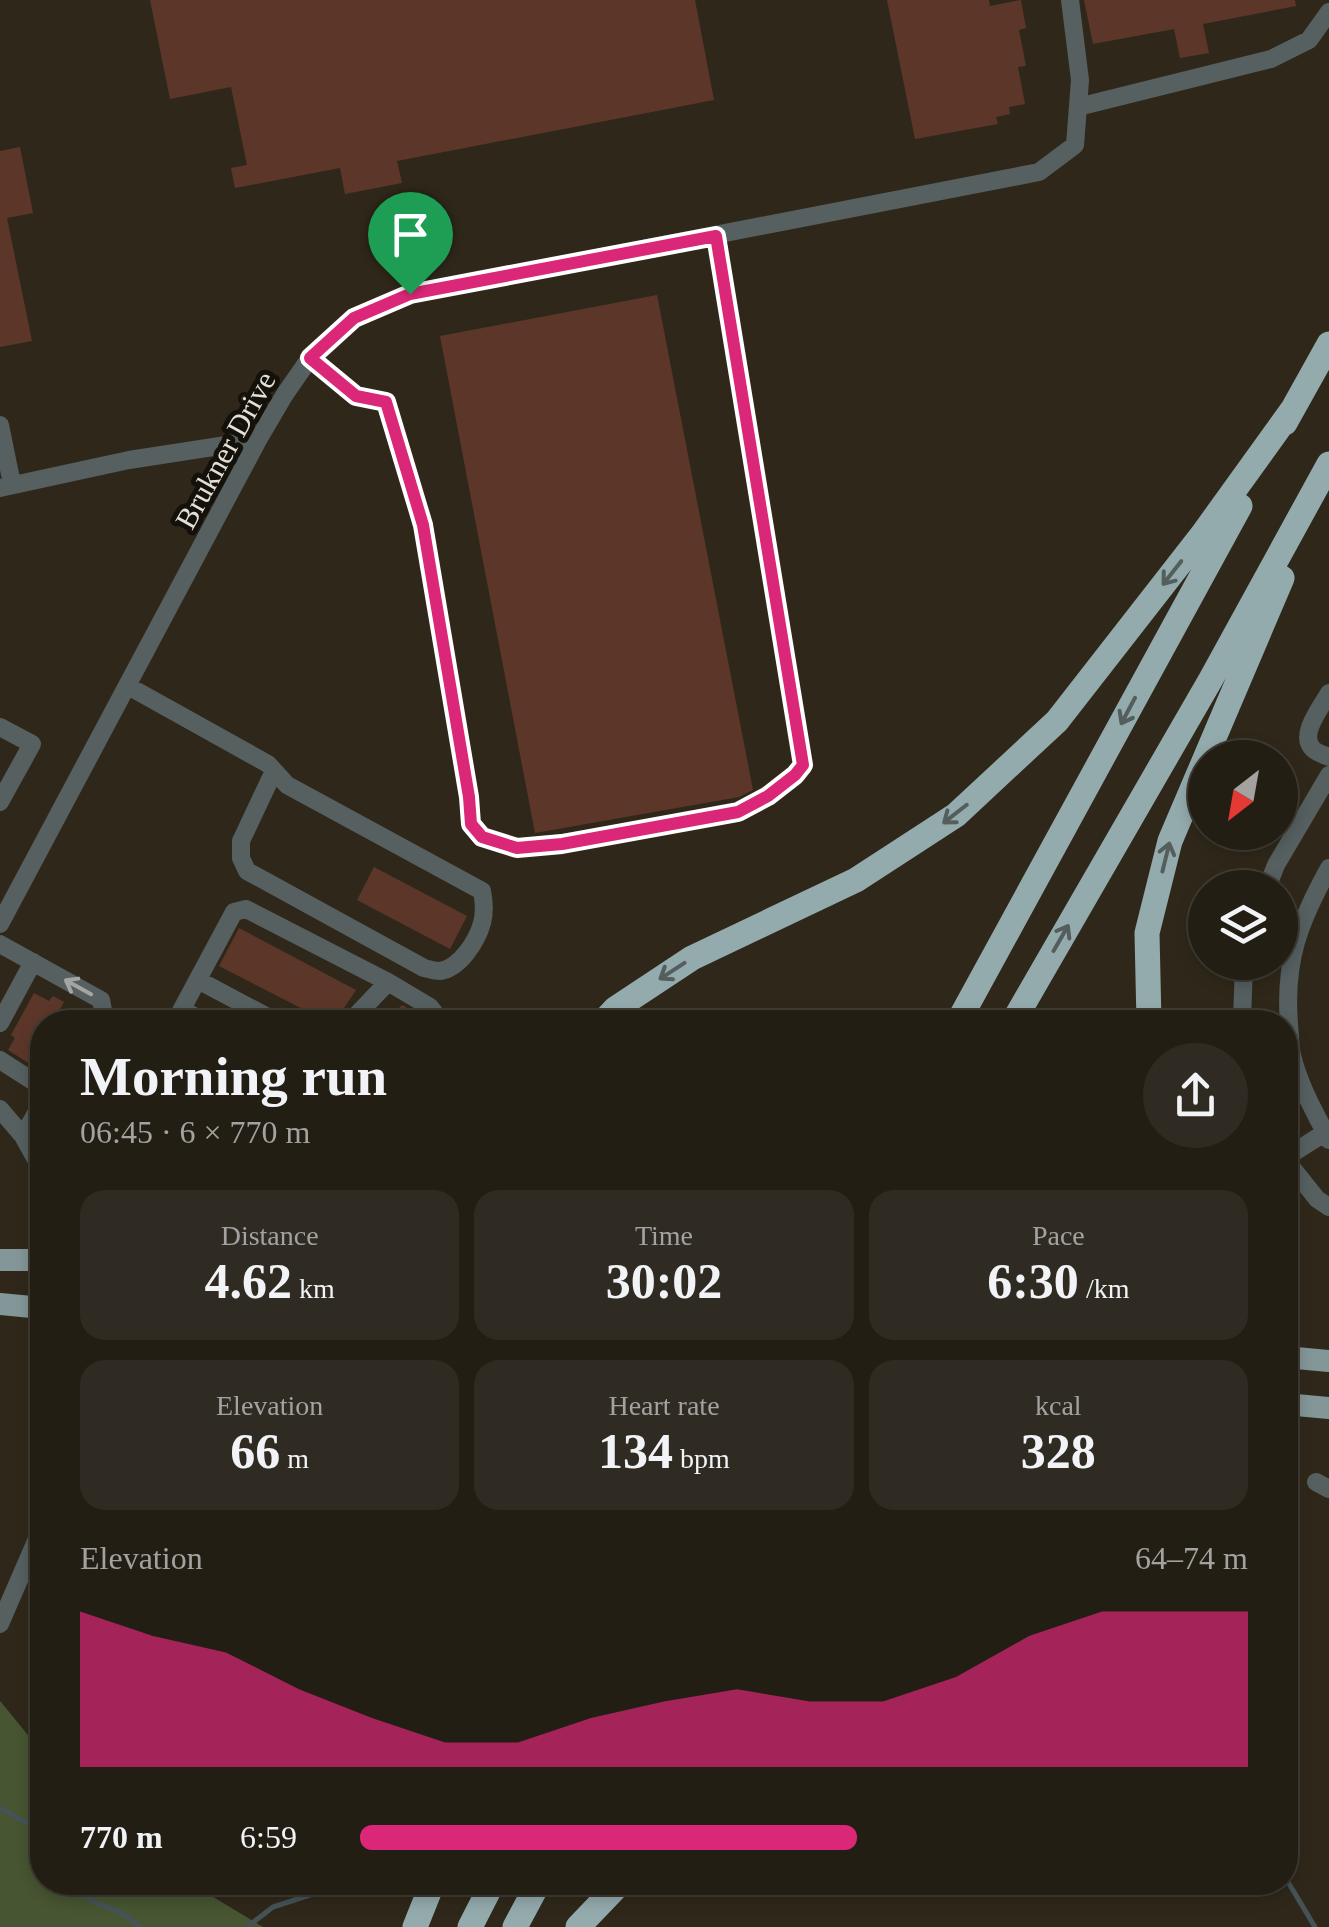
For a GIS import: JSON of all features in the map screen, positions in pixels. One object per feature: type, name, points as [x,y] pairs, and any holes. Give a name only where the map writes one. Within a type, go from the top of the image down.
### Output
[{"type":"highway","points":[[965,1010],[1329,344]]},
{"type":"highway","points":[[614,1010],[692,958],[856,880],[956,816],[1057,721],[1202,535],[1292,410]]},
{"type":"highway","points":[[1020,1010],[1329,467]]},
{"type":"highway","points":[[1149,1010],[1147,932],[1170,841],[1329,467]]},
{"type":"highway","points":[[415,1927],[427,1895]]},
{"type":"highway","points":[[470,1927],[487,1895]]},
{"type":"highway","points":[[515,1927],[533,1895]]},
{"type":"highway","points":[[578,1927],[608,1895]]},
{"type":"main road","points":[[0,1260],[30,1260]]},
{"type":"main road","points":[[0,1304],[30,1307]]},
{"type":"main road","points":[[1298,1357],[1329,1360]]},
{"type":"main road","points":[[1298,1405],[1329,1408]]},
{"type":"street","points":[[1070,0],[1080,80],[1078,107],[1271,59],[1309,40],[1329,12]]},
{"type":"street","name":"Brukner Drive","points":[[0,924],[7,893],[128,686],[258,440],[310,358],[354,318],[410,294],[1039,172],[1075,145],[1078,107]]},
{"type":"street","points":[[310,358],[356,396],[386,402],[423,525],[471,824],[482,837],[517,848],[562,844],[738,812],[768,796],[803,765],[716,236]]},
{"type":"street","points":[[0,424],[6,486],[129,460],[258,440]]},
{"type":"street","points":[[128,686],[268,764],[287,785],[482,890],[482,924],[469,950],[440,971],[424,968],[247,871],[240,841],[274,771]]},
{"type":"street","points":[[1329,693],[1308,739],[1313,749],[1329,757]]},
{"type":"street","points":[[0,727],[32,744],[0,802]]},
{"type":"street","points":[[1274,870],[1329,775]]},
{"type":"street","points":[[1287,1010],[1292,949],[1329,868]]},
{"type":"street","points":[[181,1010],[234,912],[246,908],[388,982],[432,1010]]},
{"type":"street","points":[[0,944],[101,1000],[102,1010]]},
{"type":"street","points":[[0,1022],[33,962]]},
{"type":"street","points":[[198,980],[255,1010]]},
{"type":"street","points":[[1242,1010],[1243,980]]},
{"type":"street","points":[[361,1010],[388,982]]},
{"type":"street","points":[[0,1060],[30,1079]]},
{"type":"street","points":[[1298,1073],[1328,1134],[1298,1151]]},
{"type":"street","points":[[0,1109],[30,1150]]},
{"type":"street","points":[[22,1136],[30,1122]]},
{"type":"street","points":[[1298,1175],[1329,1207]]},
{"type":"street","points":[[0,1624],[6,1597],[30,1551]]},
{"type":"green space","points":[[0,1701],[30,1737],[30,1895],[210,1895],[263,1927],[0,1927]]},
{"type":"building","points":[[150,0],[695,0],[714,100],[397,161],[402,183],[345,194],[340,168],[235,188],[231,168],[247,165],[231,87],[170,99]]},
{"type":"building","points":[[887,0],[989,0],[990,6],[1021,0],[1026,28],[1019,30],[1026,66],[1018,67],[1025,104],[1009,107],[1010,114],[996,117],[998,124],[915,139]]},
{"type":"building","points":[[1084,0],[1295,0],[1296,6],[1203,24],[1209,53],[1180,58],[1174,29],[1093,44]]},
{"type":"building","points":[[20,147],[33,213],[7,218],[32,341],[0,347],[0,151]]},
{"type":"building","points":[[657,295],[753,790],[739,797],[535,833],[440,336]]},
{"type":"building","points":[[374,867],[467,916],[450,949],[357,900]]},
{"type":"building","points":[[239,928],[356,990],[343,1010],[305,1010],[219,966]]},
{"type":"building","points":[[34,993],[49,1001],[53,996],[64,1002],[60,1010],[30,1010],[30,1064],[8,1050],[15,1038],[11,1035]]},
{"type":"waterway","points":[[0,1808],[30,1824]]},
{"type":"waterway","points":[[85,1895],[140,1927]]},
{"type":"waterway","points":[[247,1927],[273,1907],[310,1895]]},
{"type":"waterway","points":[[1296,1895],[1315,1927]]},
{"type":"route","points":[[716,236],[803,765],[768,796],[738,812],[562,844],[517,848],[482,837],[471,824],[423,525],[386,402],[356,396],[310,358],[354,318],[410,294],[716,236]]}]
